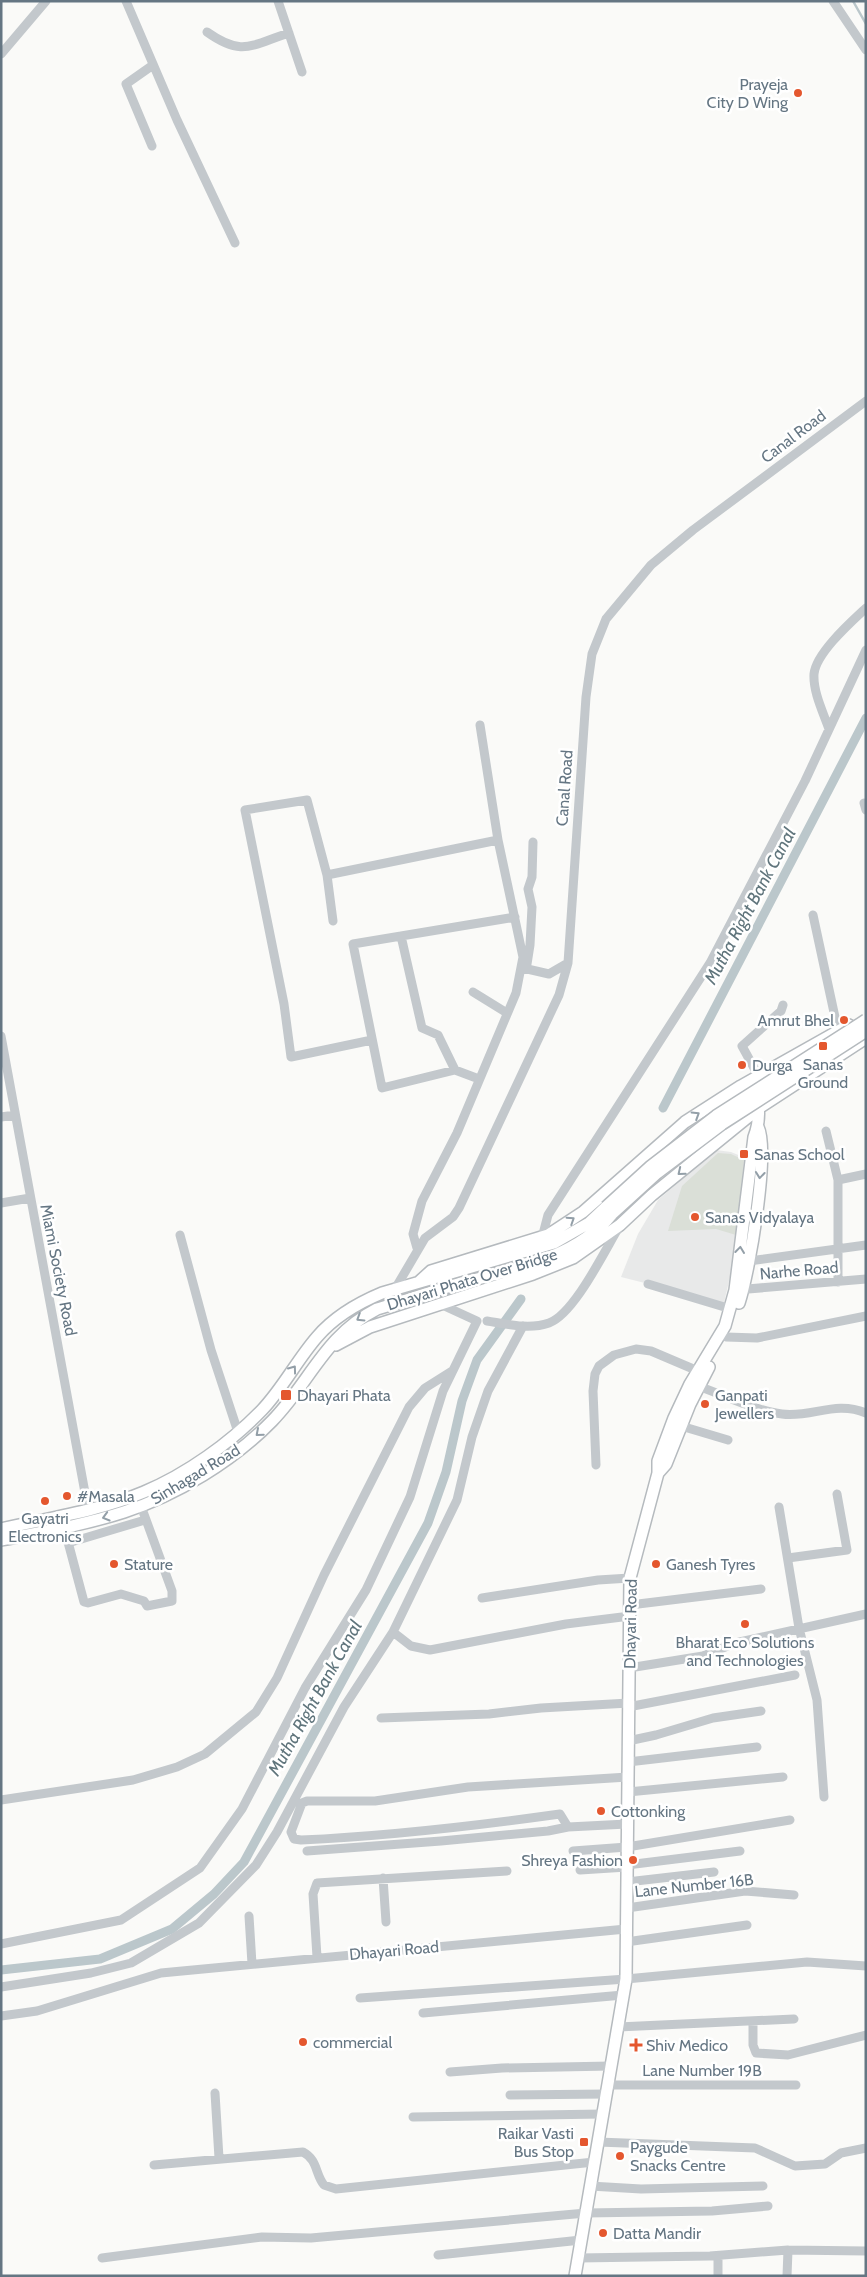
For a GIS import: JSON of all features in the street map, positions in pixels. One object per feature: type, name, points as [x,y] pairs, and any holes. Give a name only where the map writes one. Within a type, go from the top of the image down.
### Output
[{"type":"main road","points":[[415,1285],[431,1271],[542,1238],[583,1212],[685,1122],[866,1014]]},
{"type":"main road","name":"Dhayari Phata Over Bridge","points":[[322,1354],[355,1321],[377,1309],[538,1261],[575,1244],[591,1234],[609,1211],[651,1166],[716,1116],[866,1020]]},
{"type":"main road","name":"Dhayari Phata Over Bridge","points":[[415,1285],[554,1244],[590,1224],[722,1124],[866,1031]]},
{"type":"main road","points":[[322,1354],[343,1340],[370,1327],[533,1274],[573,1258],[620,1225],[652,1195],[760,1108],[866,1038]]},
{"type":"main road","name":"Dhayari Road","points":[[658,1473],[666,1464],[681,1426],[698,1372],[725,1326],[739,1290],[754,1137],[758,1127],[760,1108],[756,1079]]},
{"type":"main road","name":"Dhayari Road","points":[[575,2276],[626,1979],[630,1578],[658,1473],[658,1461],[694,1385],[726,1336],[749,1261],[760,1169],[762,1136],[758,1127]]},
{"type":"main road","name":"Sinhagad Road","points":[[1,1528],[88,1509],[136,1495],[186,1470],[238,1432],[276,1394],[322,1332],[357,1305],[395,1289],[415,1285]]},
{"type":"main road","name":"Sinhagad Road","points":[[1,1540],[96,1520],[141,1506],[193,1480],[260,1432],[287,1403],[322,1354]]},
{"type":"street","points":[[1,54],[46,1]]},
{"type":"street","points":[[126,1],[153,65],[235,243]]},
{"type":"street","points":[[278,1],[302,72]]},
{"type":"street","points":[[833,1],[866,50]]},
{"type":"street","points":[[207,32],[224,44],[240,49],[289,33]]},
{"type":"street","points":[[152,146],[126,84],[153,65]]},
{"type":"street","name":"Canal Road","points":[[395,1289],[417,1248],[425,1238],[453,1217],[459,1208],[559,995],[568,963],[586,697],[592,654],[606,619],[627,591],[651,565],[693,530],[866,400]]},
{"type":"street","points":[[829,729],[816,692],[814,674],[816,666],[845,626],[866,608]]},
{"type":"street","points":[[542,1238],[548,1215],[710,963],[744,903],[866,650]]},
{"type":"street","points":[[417,1248],[413,1234],[422,1201],[457,1133],[516,993],[523,968],[523,957],[498,840],[480,725]]},
{"type":"street","points":[[333,921],[327,875],[307,800],[245,810],[284,1004],[291,1057],[372,1040]]},
{"type":"street","points":[[327,875],[498,840]]},
{"type":"street","points":[[523,968],[527,964],[530,945],[532,907],[528,889],[532,877],[534,842]]},
{"type":"street","points":[[813,915],[838,1031]]},
{"type":"street","points":[[479,1079],[455,1070],[382,1088],[353,944],[515,917]]},
{"type":"street","points":[[401,936],[422,1028],[438,1036],[455,1070]]},
{"type":"street","points":[[523,968],[549,974],[568,963]]},
{"type":"street","points":[[473,992],[507,1013]]},
{"type":"street","points":[[756,1079],[742,1046],[781,1011],[783,1006]]},
{"type":"street","name":"Miami Society Road","points":[[1,1036],[88,1509]]},
{"type":"street","points":[[1,1111],[15,1113]]},
{"type":"street","points":[[1,1118],[15,1113]]},
{"type":"street","points":[[826,1131],[838,1180],[838,1282]]},
{"type":"street","points":[[838,1180],[866,1174]]},
{"type":"street","points":[[1,1203],[30,1198]]},
{"type":"street","points":[[487,1321],[524,1326],[549,1323],[572,1305],[620,1225]]},
{"type":"street","points":[[180,1235],[206,1334],[238,1432]]},
{"type":"street","points":[[749,1261],[866,1245]]},
{"type":"street","name":"Narhe Road","points":[[739,1290],[866,1279]]},
{"type":"street","points":[[648,1284],[731,1309]]},
{"type":"street","points":[[1,1944],[121,1920],[200,1868],[242,1808],[305,1688],[366,1590],[410,1497],[443,1390],[477,1321],[440,1304]]},
{"type":"street","points":[[726,1336],[757,1338],[866,1316]]},
{"type":"street","points":[[1,1987],[91,1973],[131,1963],[199,1923],[256,1864],[277,1832],[344,1707],[393,1632],[457,1500],[472,1437],[488,1391],[524,1326]]},
{"type":"street","points":[[596,1465],[593,1391],[595,1374],[599,1366],[614,1355],[636,1349],[651,1351],[698,1372]]},
{"type":"street","points":[[1,1800],[133,1780],[177,1766],[205,1754],[256,1712],[278,1678],[324,1574],[409,1407],[425,1388],[453,1370]]},
{"type":"street","points":[[694,1385],[784,1414],[835,1407],[849,1408],[866,1413]]},
{"type":"street","points":[[681,1426],[728,1440]]},
{"type":"street","points":[[788,1558],[847,1550],[837,1494]]},
{"type":"street","points":[[64,1527],[84,1602],[88,1603],[122,1594],[144,1601],[147,1606],[172,1601],[172,1591],[141,1506]]},
{"type":"street","points":[[779,1507],[799,1628],[817,1700],[824,1797]]},
{"type":"street","points":[[68,1543],[145,1520]]},
{"type":"street","points":[[482,1598],[598,1580],[630,1578]]},
{"type":"street","points":[[393,1632],[411,1646],[430,1650],[630,1611],[761,1589]]},
{"type":"street","points":[[629,1668],[703,1656],[735,1643],[866,1614]]},
{"type":"street","points":[[381,1718],[471,1715],[541,1708],[629,1703],[633,1706],[795,1675]]},
{"type":"street","points":[[628,1740],[656,1736],[713,1718],[761,1711]]},
{"type":"street","points":[[628,1762],[757,1747]]},
{"type":"street","points":[[568,1827],[560,1814],[472,1826],[347,1838],[301,1840],[294,1839],[291,1832],[302,1803],[307,1800],[375,1801],[468,1787],[628,1777]]},
{"type":"street","points":[[628,1792],[783,1777]]},
{"type":"street","points":[[573,1851],[627,1847],[790,1820]]},
{"type":"street","points":[[307,1851],[548,1831],[568,1827],[627,1824]]},
{"type":"street","points":[[580,1870],[627,1866],[740,1851]]},
{"type":"street","points":[[317,1957],[313,1894],[314,1886],[320,1882],[507,1871]]},
{"type":"street","points":[[627,1882],[714,1872]]},
{"type":"street","points":[[383,1878],[386,1922]]},
{"type":"street","name":"Lane Number 16B","points":[[627,1908],[745,1891],[794,1895]]},
{"type":"street","points":[[249,1916],[252,1964]]},
{"type":"street","points":[[626,1942],[747,1925]]},
{"type":"street","name":"Dhayari Road","points":[[1,2016],[37,2011],[161,1973],[626,1929]]},
{"type":"street","points":[[360,1998],[626,1979],[807,1962],[866,1966]]},
{"type":"street","points":[[424,2013],[623,1995]]},
{"type":"street","points":[[618,2027],[794,2019]]},
{"type":"street","points":[[753,2021],[753,2045],[756,2053],[788,2055],[866,2035]]},
{"type":"street","points":[[450,2072],[611,2066]]},
{"type":"street","name":"Lane Number 19B","points":[[510,2095],[607,2089],[796,2085]]},
{"type":"street","points":[[215,2093],[219,2158]]},
{"type":"street","points":[[413,2117],[602,2114]]},
{"type":"street","points":[[598,2142],[755,2148],[795,2166],[825,2164],[840,2153],[866,2148]]},
{"type":"street","points":[[154,2164],[303,2152],[310,2155],[324,2185],[336,2189],[594,2162]]},
{"type":"street","points":[[590,2186],[640,2189],[763,2186]]},
{"type":"street","points":[[102,2258],[262,2236],[311,2238],[586,2213],[712,2211],[768,2206]]},
{"type":"street","points":[[438,2255],[581,2240]]},
{"type":"street","points":[[578,2258],[718,2256],[788,2250],[866,2251]]},
{"type":"street","points":[[787,2276],[788,2250]]},
{"type":"street","points":[[718,2256],[718,2276]]},
{"type":"shaded area","name":"Sanas Vidyalaya","points":[[716,1150],[731,1152],[748,1159],[739,1237],[724,1303],[621,1277],[638,1234],[658,1200]]},
{"type":"shaded area","points":[[718,1153],[731,1154],[744,1160],[736,1235],[716,1229],[668,1231],[682,1186]]},
{"type":"waterway","points":[[853,1],[866,24]]},
{"type":"waterway","name":"Mutha Right Bank Canal","points":[[663,1108],[866,718]]},
{"type":"waterway","name":"Mutha Right Bank Canal","points":[[1,1970],[100,1959],[172,1929],[214,1894],[244,1862],[428,1523],[446,1472],[462,1401],[477,1360],[521,1299]]},
{"type":"place","name":"Prayeja City D Wing","points":[[798,93]]},
{"type":"place","name":"Amrut Bhel","points":[[844,1020]]},
{"type":"place","name":"Sanas Ground","points":[[823,1046]]},
{"type":"place","name":"Durga","points":[[742,1065]]},
{"type":"place","name":"Sanas School","points":[[744,1154]]},
{"type":"place","name":"Sanas Vidyalaya","points":[[695,1217]]},
{"type":"place","name":"Dhayari Phata","points":[[286,1395]]},
{"type":"place","name":"Ganpati Jewellers","points":[[705,1404]]},
{"type":"place","name":"#Masala","points":[[67,1496]]},
{"type":"place","name":"Gayatri Electronics","points":[[45,1501]]},
{"type":"place","name":"Stature","points":[[114,1564]]},
{"type":"place","name":"Ganesh Tyres","points":[[656,1564]]},
{"type":"place","name":"Bharat Eco Solutions and Technologies","points":[[745,1624]]},
{"type":"place","name":"Cottonking","points":[[601,1811]]},
{"type":"place","name":"Shreya Fashion","points":[[633,1860]]},
{"type":"place","name":"commercial","points":[[303,2042]]},
{"type":"place","name":"Shiv Medico","points":[[636,2045]]},
{"type":"place","name":"Raikar Vasti Bus Stop","points":[[584,2142]]},
{"type":"place","name":"Paygude Snacks Centre","points":[[620,2156]]},
{"type":"place","name":"Datta Mandir","points":[[603,2233]]}]
